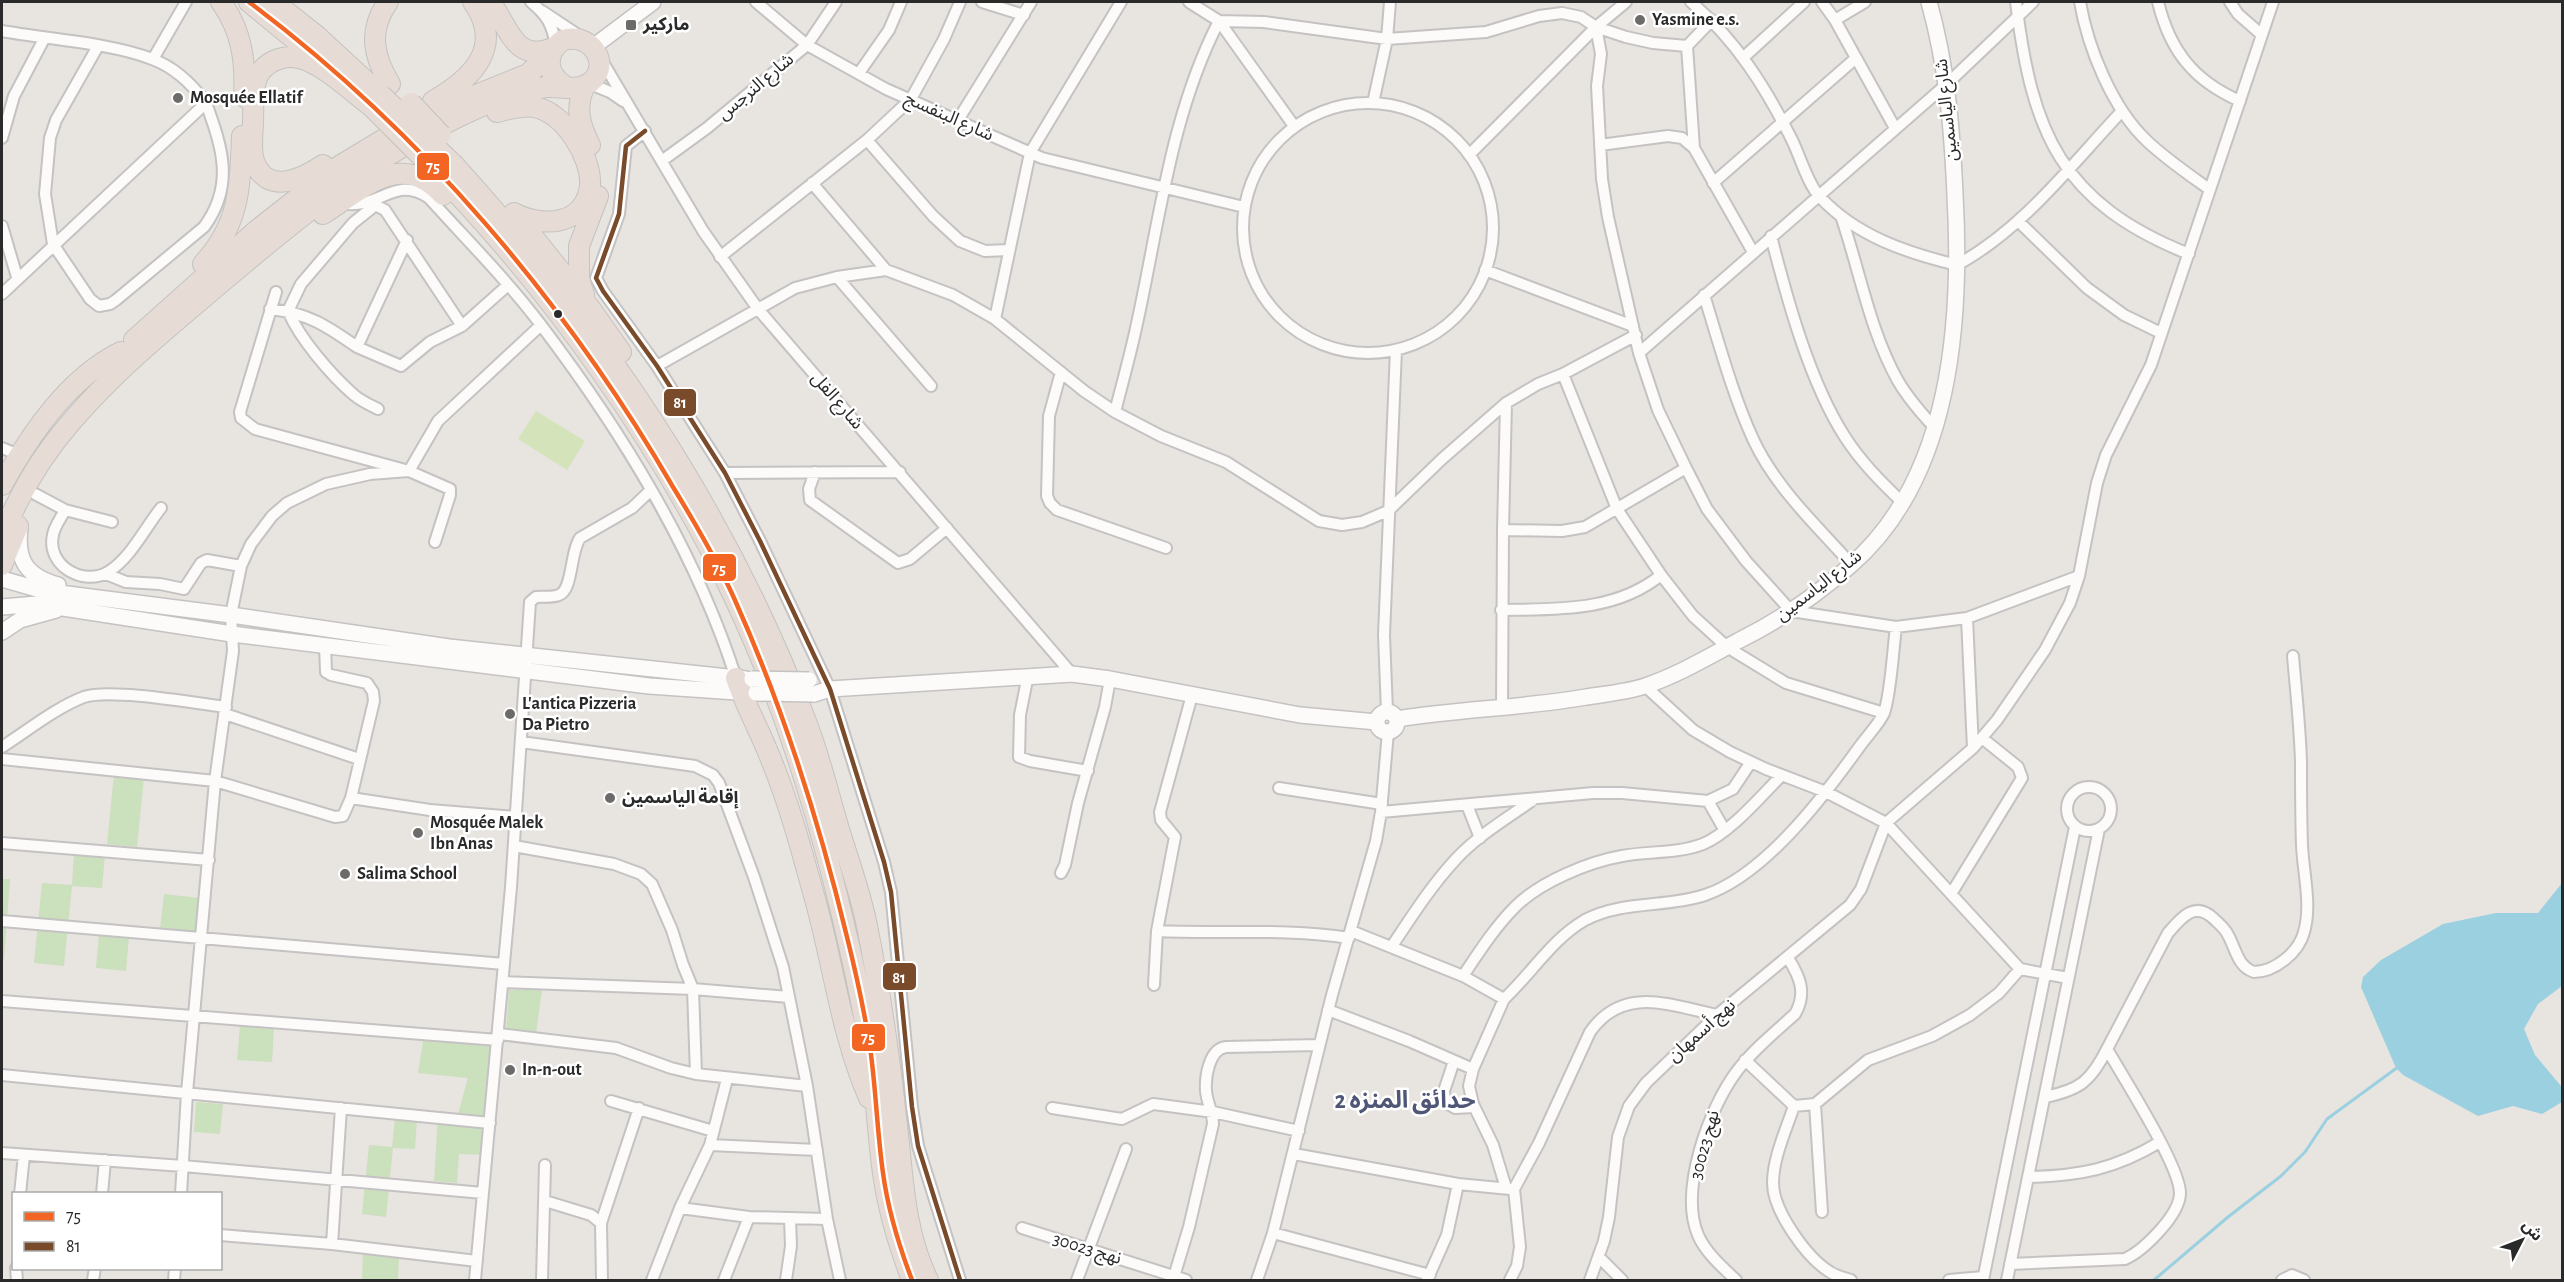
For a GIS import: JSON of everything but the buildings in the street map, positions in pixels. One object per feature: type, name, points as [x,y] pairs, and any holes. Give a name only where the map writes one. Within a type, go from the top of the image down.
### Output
[{"type":"highway","points":[[2,566],[21,520],[58,455],[151,334],[160,309],[214,252],[235,213],[239,192],[245,67],[239,34],[221,2]]},
{"type":"highway","points":[[249,2],[306,47],[381,95]]},
{"type":"highway","points":[[274,2],[341,57],[381,95],[451,164],[510,227],[634,392],[686,472],[745,581],[774,640],[809,727],[867,922],[888,1040],[906,1216],[928,1281]]},
{"type":"highway","points":[[381,95],[380,67],[374,47],[375,27],[388,2]]},
{"type":"highway","points":[[2,537],[39,466],[70,423],[200,279],[284,208],[336,168],[389,134],[469,77],[482,58],[486,35],[484,22],[474,2]]},
{"type":"highway","points":[[490,2],[512,39],[522,48],[536,53],[553,49]]},
{"type":"highway","points":[[591,308],[581,286],[577,262],[582,233],[597,201],[600,179],[593,152],[579,120],[579,98],[598,70],[593,47],[571,38],[553,49],[535,69],[520,78],[449,104],[389,134],[363,141],[313,172],[289,182],[272,180],[258,169],[253,153],[255,85],[261,71],[272,62],[286,57],[307,61],[381,95],[411,103],[451,164],[474,210],[573,334],[633,419],[692,519],[733,596],[789,733],[826,857],[848,940],[869,1045],[883,1173],[892,1218],[912,1281]]},
{"type":"highway","points":[[553,49],[550,69],[553,76],[565,86]]},
{"type":"highway","points":[[2,485],[10,452],[43,423],[77,384],[102,362],[151,334],[347,182],[442,124],[501,99],[535,89],[578,87],[587,84]]},
{"type":"highway","points":[[442,124],[522,106],[532,106],[552,113],[567,127],[589,174],[587,196],[582,206],[565,220],[552,223],[525,219],[451,164]]},
{"type":"highway","points":[[268,244],[388,175],[400,172],[423,177],[433,184],[499,260],[580,361],[616,412],[661,485],[692,519]]},
{"type":"highway","points":[[514,213],[591,308],[623,356],[634,392]]},
{"type":"highway","points":[[2,506],[28,461],[60,417],[121,352]]},
{"type":"highway","points":[[746,686],[788,806],[814,895],[848,1041],[862,1082],[878,1118]]},
{"type":"street","points":[[153,59],[186,2]]},
{"type":"street","points":[[531,2],[593,47],[653,2]]},
{"type":"street","name":"شارع البنفسج","points":[[757,2],[807,45],[886,89],[1030,153],[1069,166],[1244,207]]},
{"type":"street","name":"شارع النرجس","points":[[663,160],[707,128],[807,45],[836,2]]},
{"type":"street","points":[[859,73],[889,30],[901,2]]},
{"type":"street","points":[[720,257],[867,140],[911,99],[944,39],[960,2]]},
{"type":"street","points":[[982,2],[1023,15]]},
{"type":"street","points":[[958,120],[1031,2]]},
{"type":"street","points":[[995,319],[1030,153],[1121,2]]},
{"type":"street","points":[[1189,2],[1219,21],[1294,126]]},
{"type":"street","points":[[1373,103],[1387,39],[1390,2]]},
{"type":"street","points":[[1469,155],[1596,27],[1626,2]]},
{"type":"street","points":[[1691,2],[1712,20],[1744,57],[1766,90],[1818,195],[1842,219],[1858,229],[1931,259],[1957,265],[1979,253],[2018,220],[2122,111]]},
{"type":"street","points":[[1744,57],[1804,2]]},
{"type":"street","points":[[1822,2],[1835,20],[1895,128]]},
{"type":"street","points":[[1835,20],[1865,2]]},
{"type":"street","name":"شارع الياسمين","points":[[830,689],[1072,674],[1110,679],[1300,716],[1387,721],[1538,705],[1645,686],[1727,647],[1791,611],[1852,565],[1885,528],[1902,502],[1926,454],[1942,406],[1951,351],[1957,229],[1947,83],[1929,2]]},
{"type":"street","points":[[2016,2],[2034,100],[2042,125],[2067,169],[2091,197],[2122,222],[2151,239],[2189,254]]},
{"type":"street","points":[[1639,353],[1947,83],[2033,2]]},
{"type":"street","points":[[2080,2],[2101,70],[2122,111],[2146,141],[2209,189]]},
{"type":"street","points":[[2158,2],[2175,48],[2194,72],[2216,90],[2240,101]]},
{"type":"street","points":[[2230,2],[2238,15],[2262,35]]},
{"type":"street","points":[[1886,822],[1982,738],[2045,650],[2070,603],[2079,576],[2097,483],[2106,455],[2151,365],[2273,2]]},
{"type":"street","points":[[542,10],[553,27],[553,49]]},
{"type":"street","points":[[1219,21],[1264,22],[1387,39],[1486,32],[1539,16],[1562,13],[1581,17],[1596,27],[1653,44],[1687,46]]},
{"type":"street","points":[[1694,148],[1687,46],[1712,20]]},
{"type":"street","points":[[1115,412],[1136,328],[1163,188],[1192,81],[1219,21]]},
{"type":"street","points":[[1596,27],[1601,54],[1598,86],[1600,145],[1608,217],[1639,353],[1658,410],[1707,509],[1746,561],[1791,611],[1896,627],[1967,618],[2079,576]]},
{"type":"street","points":[[2,31],[98,46],[153,59],[184,79],[206,102],[221,144],[223,171],[216,208],[204,227],[116,300],[104,306],[99,306],[90,299],[52,244],[45,194],[50,138],[62,107],[98,46]]},
{"type":"street","points":[[2,138],[14,96],[44,39]]},
{"type":"street","name":"شارع الفل","points":[[593,47],[720,257],[758,309],[1072,674]]},
{"type":"street","points":[[1713,183],[1856,58]]},
{"type":"street","points":[[587,84],[610,92],[630,107]]},
{"type":"street","points":[[2,294],[52,244],[206,102]]},
{"type":"street","points":[[1373,103],[1401,107],[1427,118],[1450,134],[1469,155],[1483,179],[1491,206],[1492,234],[1485,270],[1470,300],[1452,321],[1429,337],[1396,350],[1362,353],[1334,348],[1308,338],[1285,322],[1266,301],[1252,276],[1243,236],[1244,207],[1257,168],[1274,145],[1294,126],[1332,108],[1373,103]]},
{"type":"street","points":[[645,131],[626,146],[619,214],[596,274],[603,291],[657,366],[725,472],[830,689],[885,862],[891,892],[912,1107],[918,1146],[960,1281]]},
{"type":"street","points":[[1600,145],[1668,136],[1682,138],[1694,148],[1753,252]]},
{"type":"street","points":[[867,140],[953,236],[985,251],[1009,250]]},
{"type":"street","points":[[812,183],[886,270]]},
{"type":"street","points":[[341,203],[359,205],[402,189],[418,190],[429,198],[508,285],[541,325],[599,408],[651,490],[680,540],[746,686]]},
{"type":"street","points":[[378,409],[356,397],[340,381],[294,325],[288,311],[298,289],[312,270],[353,223],[373,207],[377,206],[385,210],[462,326]]},
{"type":"street","points":[[1842,219],[1869,312],[1896,378],[1909,399],[1935,428]]},
{"type":"street","points":[[2018,220],[2087,288],[2124,315],[2161,333]]},
{"type":"street","points":[[2,226],[17,278]]},
{"type":"street","points":[[1771,236],[1784,290],[1825,402],[1845,438],[1876,478],[1902,502]]},
{"type":"street","points":[[357,347],[407,240]]},
{"type":"street","points":[[657,366],[795,288],[837,277],[886,270],[953,295],[995,319],[1115,412],[1161,436],[1226,462],[1319,521],[1342,525],[1362,522],[1388,511],[1442,459],[1506,403],[1538,384],[1563,374],[1634,330]]},
{"type":"street","points":[[1485,270],[1634,330]]},
{"type":"street","points":[[837,277],[931,386]]},
{"type":"street","points":[[270,309],[311,317],[357,347],[401,366],[430,342],[462,326],[508,285]]},
{"type":"street","points":[[276,292],[240,412],[244,422],[255,429],[409,471],[450,489],[435,542]]},
{"type":"street","points":[[1704,295],[1729,375],[1753,440],[1784,489],[1852,565]]},
{"type":"street","points":[[409,471],[438,421],[541,325]]},
{"type":"street","points":[[1257,1281],[1273,1233],[1294,1154],[1328,1010],[1376,841],[1381,808],[1387,721],[1384,635],[1396,350]]},
{"type":"street","points":[[1061,372],[1049,416],[1047,496],[1050,503],[1057,510],[1166,548]]},
{"type":"street","points":[[1563,374],[1617,509],[1661,575],[1693,616],[1727,647],[1786,683],[1884,713]]},
{"type":"street","points":[[1502,708],[1501,610],[1506,403]]},
{"type":"street","points":[[1503,530],[1541,532],[1579,529],[1599,521],[1686,468]]},
{"type":"street","points":[[181,1192],[187,1093],[215,781],[232,651],[231,615],[241,566],[251,544],[272,516],[287,503],[307,491],[326,484],[370,474],[409,471]]},
{"type":"street","points":[[725,472],[900,472]]},
{"type":"street","points":[[815,472],[809,489],[810,500],[898,563],[910,559],[947,528]]},
{"type":"street","points":[[475,1281],[499,1037],[530,602],[533,598],[556,596],[564,592],[568,585],[575,544],[580,538],[632,508],[651,490]]},
{"type":"street","points":[[35,494],[65,510],[112,522]]},
{"type":"street","points":[[65,510],[52,535],[53,549],[58,562],[71,573],[87,578],[106,574],[120,564],[160,508]]},
{"type":"street","points":[[21,520],[19,546],[27,568],[42,580],[80,595]]},
{"type":"street","points":[[106,574],[126,582],[160,584],[180,589],[186,587],[201,563],[207,560],[241,566]]},
{"type":"street","points":[[1501,610],[1596,605],[1633,594],[1661,575]]},
{"type":"street","points":[[80,595],[87,578]]},
{"type":"street","points":[[2,600],[2,580],[37,589],[449,647],[526,662]]},
{"type":"street","points":[[2,607],[37,604],[232,634],[325,644],[526,662],[746,686],[830,689]]},
{"type":"street","points":[[2,632],[20,620],[63,608]]},
{"type":"street","points":[[1967,618],[1973,748]]},
{"type":"street","points":[[1510,1281],[1517,1266],[1520,1247],[1510,1189],[1474,1107],[1469,1086],[1473,1069],[1503,999],[1568,932],[1586,920],[1621,907],[1691,899],[1730,885],[1762,859],[1826,792],[1884,713],[1896,627]]},
{"type":"street","points":[[2,759],[215,781],[339,817],[345,814],[351,798],[373,710],[373,692],[367,683],[326,672],[325,644]]},
{"type":"street","points":[[2045,1097],[2081,1086],[2095,1070],[2169,933],[2190,911],[2198,910],[2209,914],[2227,933],[2240,963],[2253,972],[2272,968],[2283,960],[2300,941],[2306,923],[2306,906],[2302,846],[2301,760],[2293,656]]},
{"type":"street","points":[[1028,675],[1020,715],[1019,757],[1088,771]]},
{"type":"street","points":[[1061,873],[1065,866],[1078,803],[1110,679]]},
{"type":"street","points":[[1645,686],[1693,730],[1751,762],[1826,792],[1886,822],[2020,969],[2068,978]]},
{"type":"street","points":[[2,747],[65,707],[92,695],[124,696],[226,710],[359,759]]},
{"type":"street","points":[[1154,985],[1157,931],[1174,837],[1161,820],[1160,812],[1192,695]]},
{"type":"street","points":[[1951,894],[2022,778],[2018,767],[1982,738]]},
{"type":"street","points":[[521,742],[682,763],[695,766],[712,775],[719,783],[754,877],[783,967],[807,1086],[827,1219],[840,1281]]},
{"type":"street","points":[[1279,788],[1381,808],[1467,805],[1534,798],[1622,793],[1708,801],[1733,789],[1751,762]]},
{"type":"street","points":[[1463,976],[1496,928],[1517,905],[1551,883],[1582,867],[1612,858],[1682,850],[1704,843],[1724,829],[1782,775]]},
{"type":"street","points":[[2007,1281],[2099,829],[2108,820],[2110,804],[2100,790],[2092,787],[2076,792],[2070,798],[2067,815],[2075,827],[2086,831],[2099,829]]},
{"type":"street","points":[[351,798],[430,810],[516,817]]},
{"type":"street","points":[[1392,946],[1427,894],[1457,858],[1534,798]]},
{"type":"street","points":[[1708,801],[1724,829]]},
{"type":"street","points":[[1467,805],[1480,838]]},
{"type":"street","name":"نهج أسمهان","points":[[1590,1281],[1609,1217],[1618,1137],[1629,1106],[1646,1083],[1717,1015],[1788,958],[1856,898],[1886,822]]},
{"type":"street","points":[[1949,1281],[1983,1279],[2075,827]]},
{"type":"street","points":[[2,843],[209,860]]},
{"type":"street","points":[[514,846],[614,864],[641,874],[652,884],[663,907],[693,989],[696,1074]]},
{"type":"street","points":[[2,921],[504,964]]},
{"type":"street","points":[[1157,931],[1202,933],[1289,931],[1350,935],[1392,946],[1463,976],[1503,999]]},
{"type":"street","name":"نهج 30023","points":[[1736,1281],[1700,1239],[1694,1221],[1693,1199],[1698,1158],[1720,1097],[1745,1060],[1795,1014],[1800,1006],[1802,986],[1788,958]]},
{"type":"street","points":[[1745,1060],[1794,1106],[1815,1104],[1868,1060],[1932,1036],[1970,1015],[1999,993],[2020,969]]},
{"type":"street","points":[[503,982],[693,989],[789,997]]},
{"type":"street","points":[[2,1001],[195,1017],[499,1037],[616,1048],[671,1068],[696,1074],[807,1086]]},
{"type":"street","points":[[1510,1189],[1539,1143],[1590,1032],[1609,1011],[1632,1002],[1659,1003],[1717,1015]]},
{"type":"street","points":[[1328,1010],[1409,1041],[1473,1069]]},
{"type":"street","points":[[1174,1278],[1214,1124],[1213,1112],[1206,1093],[1212,1058],[1221,1048],[1319,1045]]},
{"type":"street","points":[[2010,1264],[2119,1259],[2132,1255],[2140,1250],[2168,1220],[2180,1196],[2178,1179],[2160,1142],[2107,1049]]},
{"type":"street","points":[[1454,1061],[1444,1091],[1445,1102],[1455,1108],[1474,1107]]},
{"type":"street","points":[[2,1075],[490,1123]]},
{"type":"street","points":[[652,1281],[680,1208],[710,1144],[727,1079]]},
{"type":"street","points":[[611,1101],[713,1131]]},
{"type":"street","points":[[1052,1108],[1122,1119],[1153,1104],[1213,1112],[1299,1131]]},
{"type":"street","points":[[1815,1104],[1822,1212]]},
{"type":"street","points":[[1794,1106],[1773,1181],[1778,1206],[1794,1233],[1818,1262],[1829,1272],[1851,1281]]},
{"type":"street","points":[[332,1244],[341,1108]]},
{"type":"street","points":[[602,1281],[602,1223],[639,1108]]},
{"type":"street","points":[[2028,1177],[2082,1174],[2102,1169],[2141,1154],[2160,1142]]},
{"type":"street","points":[[710,1144],[817,1150]]},
{"type":"street","points":[[1077,1281],[1126,1149]]},
{"type":"street","points":[[2,1154],[183,1166],[483,1193]]},
{"type":"street","points":[[1294,1154],[1458,1184],[1510,1189]]},
{"type":"street","points":[[20,1192],[24,1155]]},
{"type":"street","points":[[102,1192],[105,1160]]},
{"type":"street","points":[[542,1281],[545,1165]]},
{"type":"street","points":[[1273,1233],[1429,1278],[1447,1235],[1458,1184]]},
{"type":"street","points":[[545,1201],[591,1215],[602,1223]]},
{"type":"street","points":[[680,1208],[749,1217],[827,1219]]},
{"type":"street","points":[[724,1281],[749,1217]]},
{"type":"street","points":[[786,1281],[791,1246],[790,1219]]},
{"type":"street","name":"نهج 30023","points":[[1022,1228],[1186,1281]]},
{"type":"street","points":[[222,1235],[332,1244],[477,1261]]},
{"type":"street","points":[[1599,1257],[1623,1281]]},
{"type":"street","points":[[2282,1281],[2292,1275],[2304,1281]]},
{"type":"green space","points":[[536,411],[585,441],[567,470],[518,439]]},
{"type":"green space","points":[[114,774],[144,777],[137,847],[107,844]]},
{"type":"green space","points":[[74,852],[105,855],[102,888],[72,886],[64,966],[34,963],[42,883],[72,885]]},
{"type":"green space","points":[[2,879],[10,879],[4,959],[2,959]]},
{"type":"green space","points":[[164,894],[200,898],[197,933],[160,929]]},
{"type":"green space","points":[[99,934],[129,937],[126,971],[96,968]]},
{"type":"green space","points":[[509,990],[542,990],[536,1034],[506,1030]]},
{"type":"green space","points":[[240,1026],[274,1029],[272,1062],[237,1060]]},
{"type":"green space","points":[[423,1041],[493,1046],[486,1155],[459,1154],[457,1183],[434,1181],[438,1113],[458,1114],[468,1078],[418,1073]]},
{"type":"green space","points":[[196,1102],[223,1104],[220,1134],[194,1132]]},
{"type":"green space","points":[[395,1117],[417,1119],[415,1149],[393,1148],[386,1217],[362,1214],[369,1145],[392,1147]]},
{"type":"green space","points":[[363,1254],[399,1256],[398,1280],[362,1279]]},
{"type":"water","points":[[2562,883],[2562,986],[2538,1004],[2524,1029],[2535,1055],[2561,1086],[2562,1102],[2542,1114],[2513,1106],[2478,1116],[2403,1075],[2396,1068],[2361,987],[2363,977],[2381,960],[2443,924],[2496,913],[2538,913]]},
{"type":"waterway","points":[[2154,1280],[2228,1217],[2281,1176],[2305,1152],[2327,1119],[2398,1067]]},
{"type":"transit line","name":"75","points":[[249,2],[312,52],[373,106],[485,223],[537,286],[631,418],[720,570],[752,639],[784,723],[812,808],[836,894],[857,978],[870,1047],[885,1187],[898,1241],[912,1280]]},
{"type":"transit line","name":"81","points":[[645,131],[626,146],[619,214],[596,278],[657,366],[725,473],[830,689],[884,862],[891,892],[912,1107],[918,1146],[960,1280]]},
{"type":"place","name":"Yasmine e.s.","points":[[1640,20]]},
{"type":"place","name":"ماركير","points":[[631,25]]},
{"type":"place","name":"Mosquée Ellatif","points":[[178,98]]},
{"type":"place","name":"L'antica Pizzeria Da Pietro","points":[[510,714]]},
{"type":"place","name":"إقامة الياسمين","points":[[610,798]]},
{"type":"place","name":"Mosquée Malek Ibn Anas","points":[[418,833]]},
{"type":"place","name":"Salima School","points":[[345,874]]},
{"type":"place","name":"In-n-out","points":[[510,1070]]},
{"type":"district","name":"حدائق المنزه 2","points":[[1405,1101]]}]
